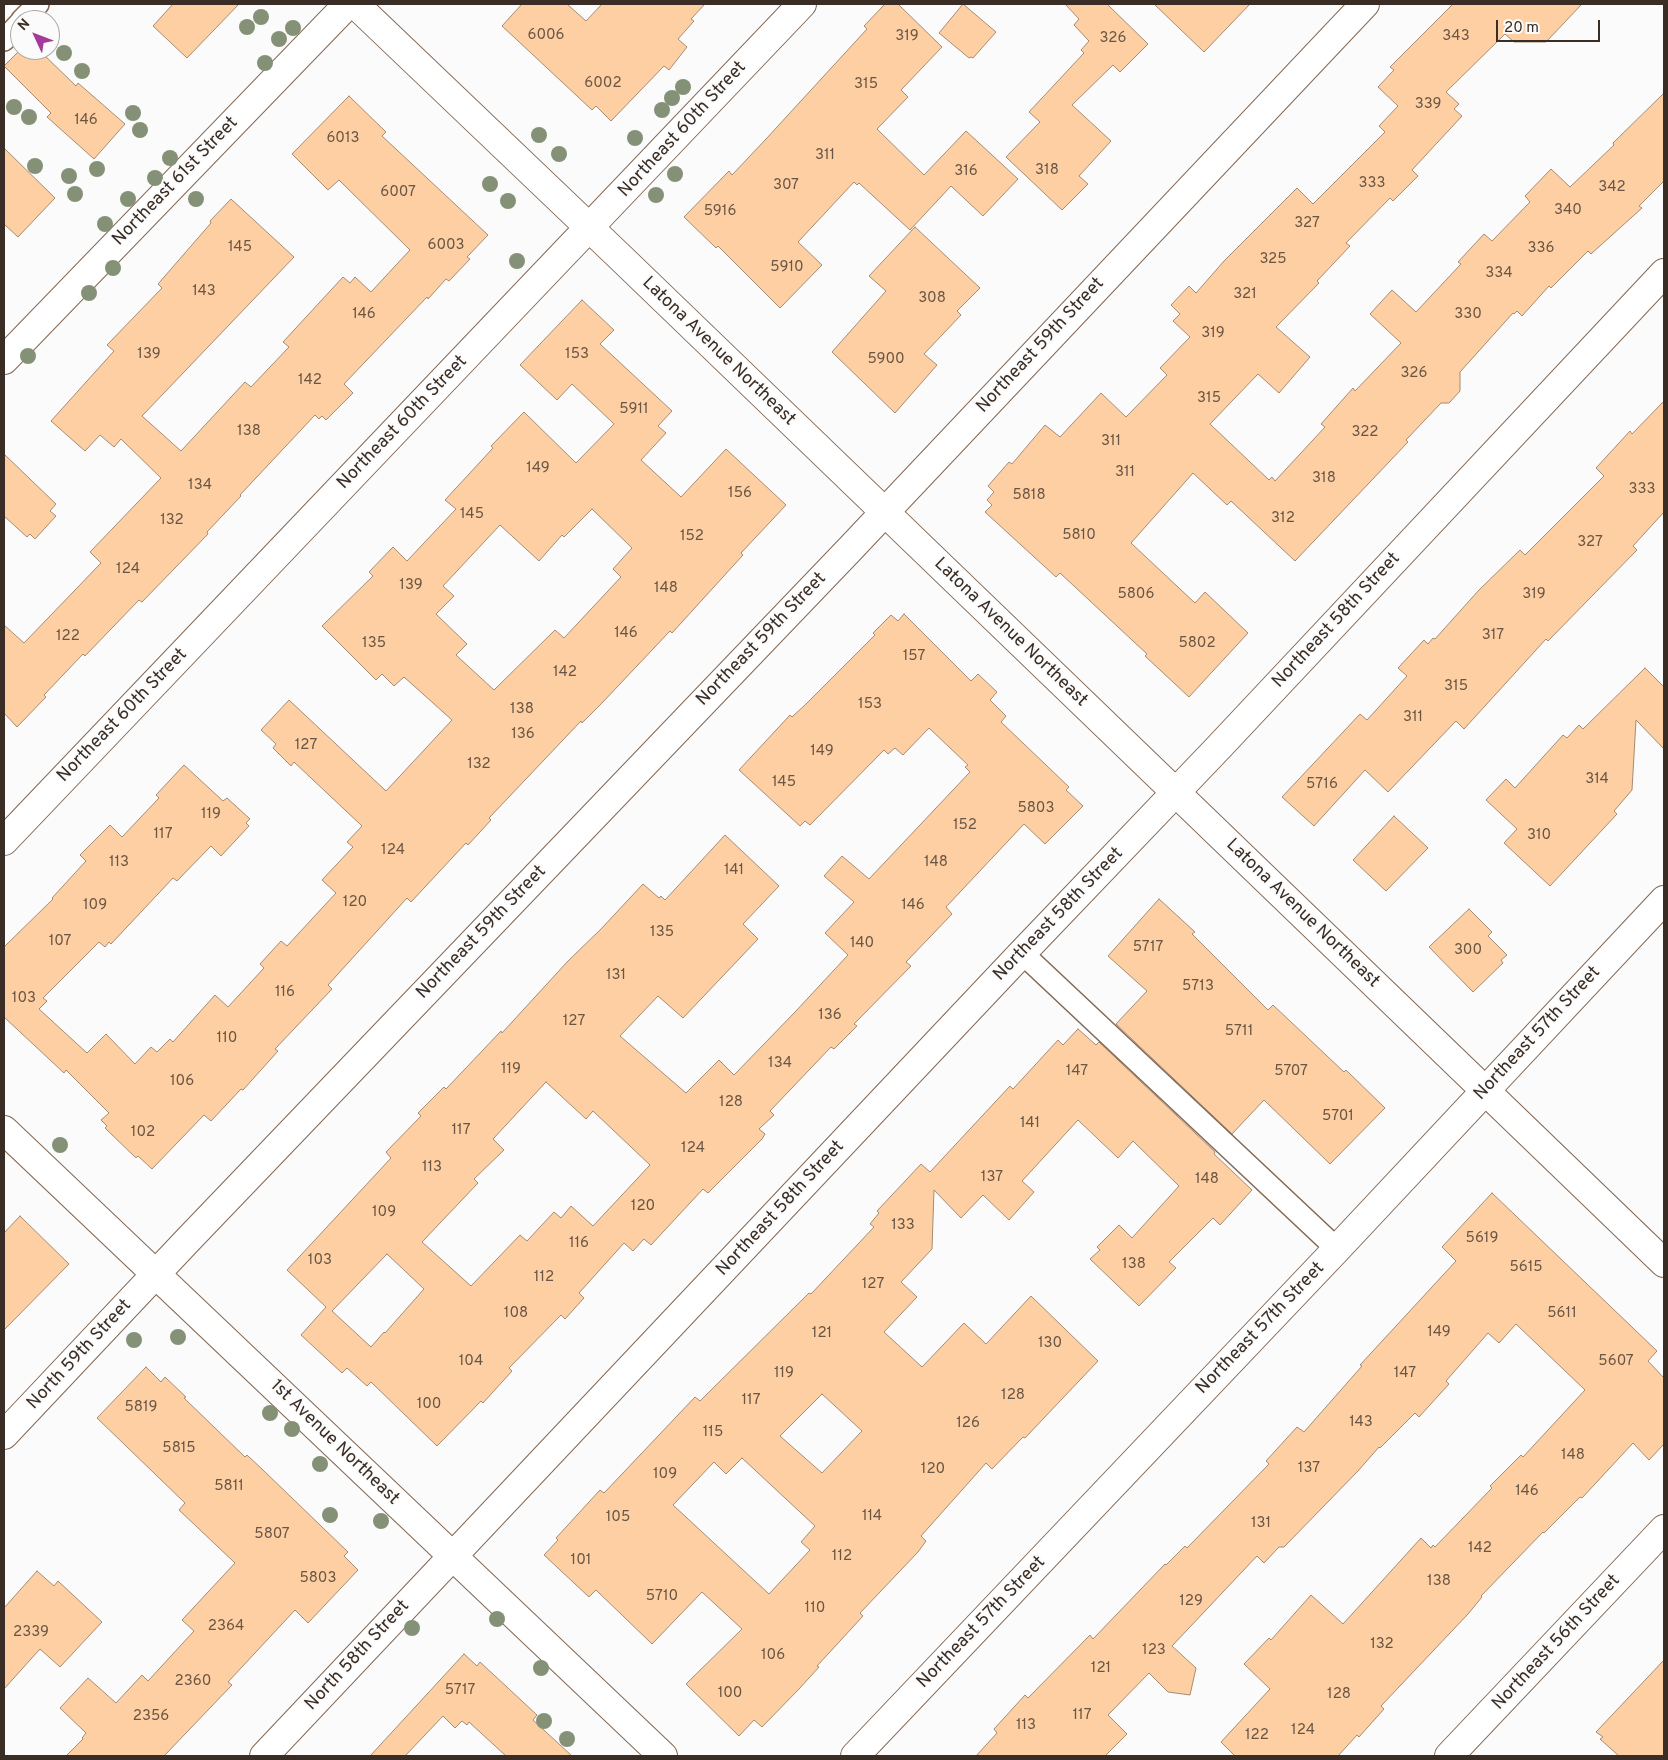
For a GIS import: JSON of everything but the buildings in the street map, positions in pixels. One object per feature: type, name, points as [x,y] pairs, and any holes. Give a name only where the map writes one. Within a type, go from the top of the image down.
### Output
[{"type":"street","name":"Northeast 61st Street","points":[[4,360],[348,4]]},
{"type":"street","name":"Latona Avenue Northeast","points":[[354,4],[1664,1263]]},
{"type":"street","name":"Northeast 60th Street","points":[[4,841],[802,4]]},
{"type":"street","name":"Northeast 59th Street","points":[[156,1274],[884,512],[1365,4]]},
{"type":"street","name":"Northeast 58th Street","points":[[453,1556],[1176,792],[1664,272]]},
{"type":"street","name":"Northeast 57th Street","points":[[855,1756],[1337,1249],[1664,900]]},
{"type":"street","name":"1st Avenue Northeast","points":[[4,1130],[663,1756]]},
{"type":"street","name":"North 59th Street","points":[[4,1436],[156,1274]]},
{"type":"street","name":"Northeast 56th Street","points":[[1449,1756],[1664,1529]]},
{"type":"street","name":"North 58th Street","points":[[264,1756],[453,1556]]},
{"type":"lane","points":[[1022,953],[1337,1249]]}]
